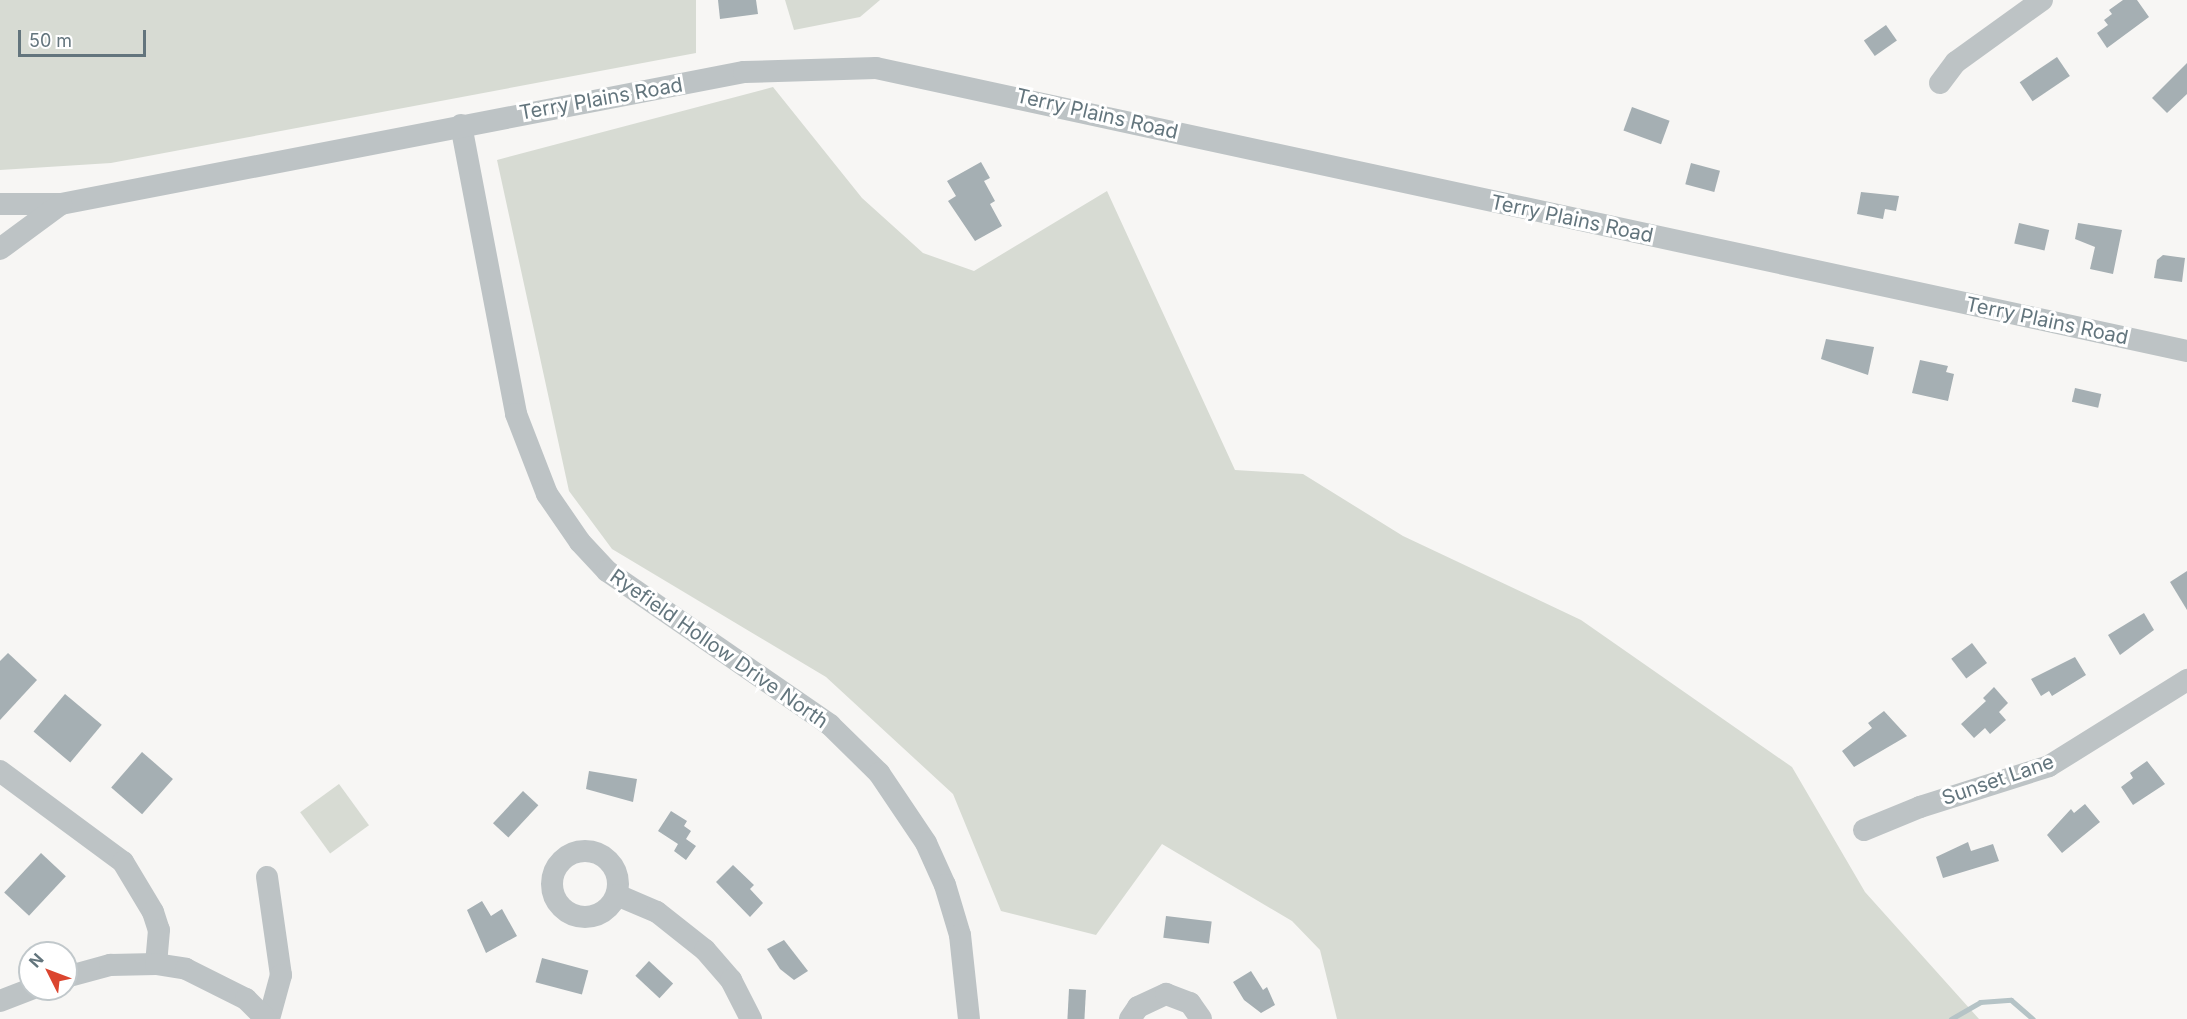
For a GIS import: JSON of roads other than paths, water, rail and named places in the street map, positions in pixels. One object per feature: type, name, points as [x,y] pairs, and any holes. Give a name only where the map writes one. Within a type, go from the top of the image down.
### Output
[{"type":"street","points":[[1940,83],[1956,62],[2042,0]]},
{"type":"street","name":"Terry Plains Road","points":[[0,204],[62,204],[744,72],[876,68],[2187,351]]},
{"type":"street","name":"Ryefield Hollow Drive North","points":[[461,125],[516,414],[547,494],[579,542],[607,571],[830,725],[879,773],[926,843],[945,885],[960,935],[969,1019]]},
{"type":"street","points":[[0,249],[62,204]]},
{"type":"street","name":"Sunset Lane","points":[[1864,830],[1920,807],[2049,766],[2187,680]]},
{"type":"street","points":[[0,771],[123,862],[153,912],[159,930],[156,964]]},
{"type":"street","points":[[78,973],[110,965],[156,964],[211,979],[246,999],[268,1019],[281,975],[267,877]]},
{"type":"street","points":[[617,895],[657,912],[705,950],[731,980],[751,1019]]},
{"type":"street","points":[[0,1001],[18,994]]},
{"type":"street","points":[[1130,1019],[1138,1006],[1167,994],[1190,1004],[1201,1019]]},
{"type":"waterway","points":[[1951,1019],[1980,1002],[2011,1000],[2033,1019]]}]
